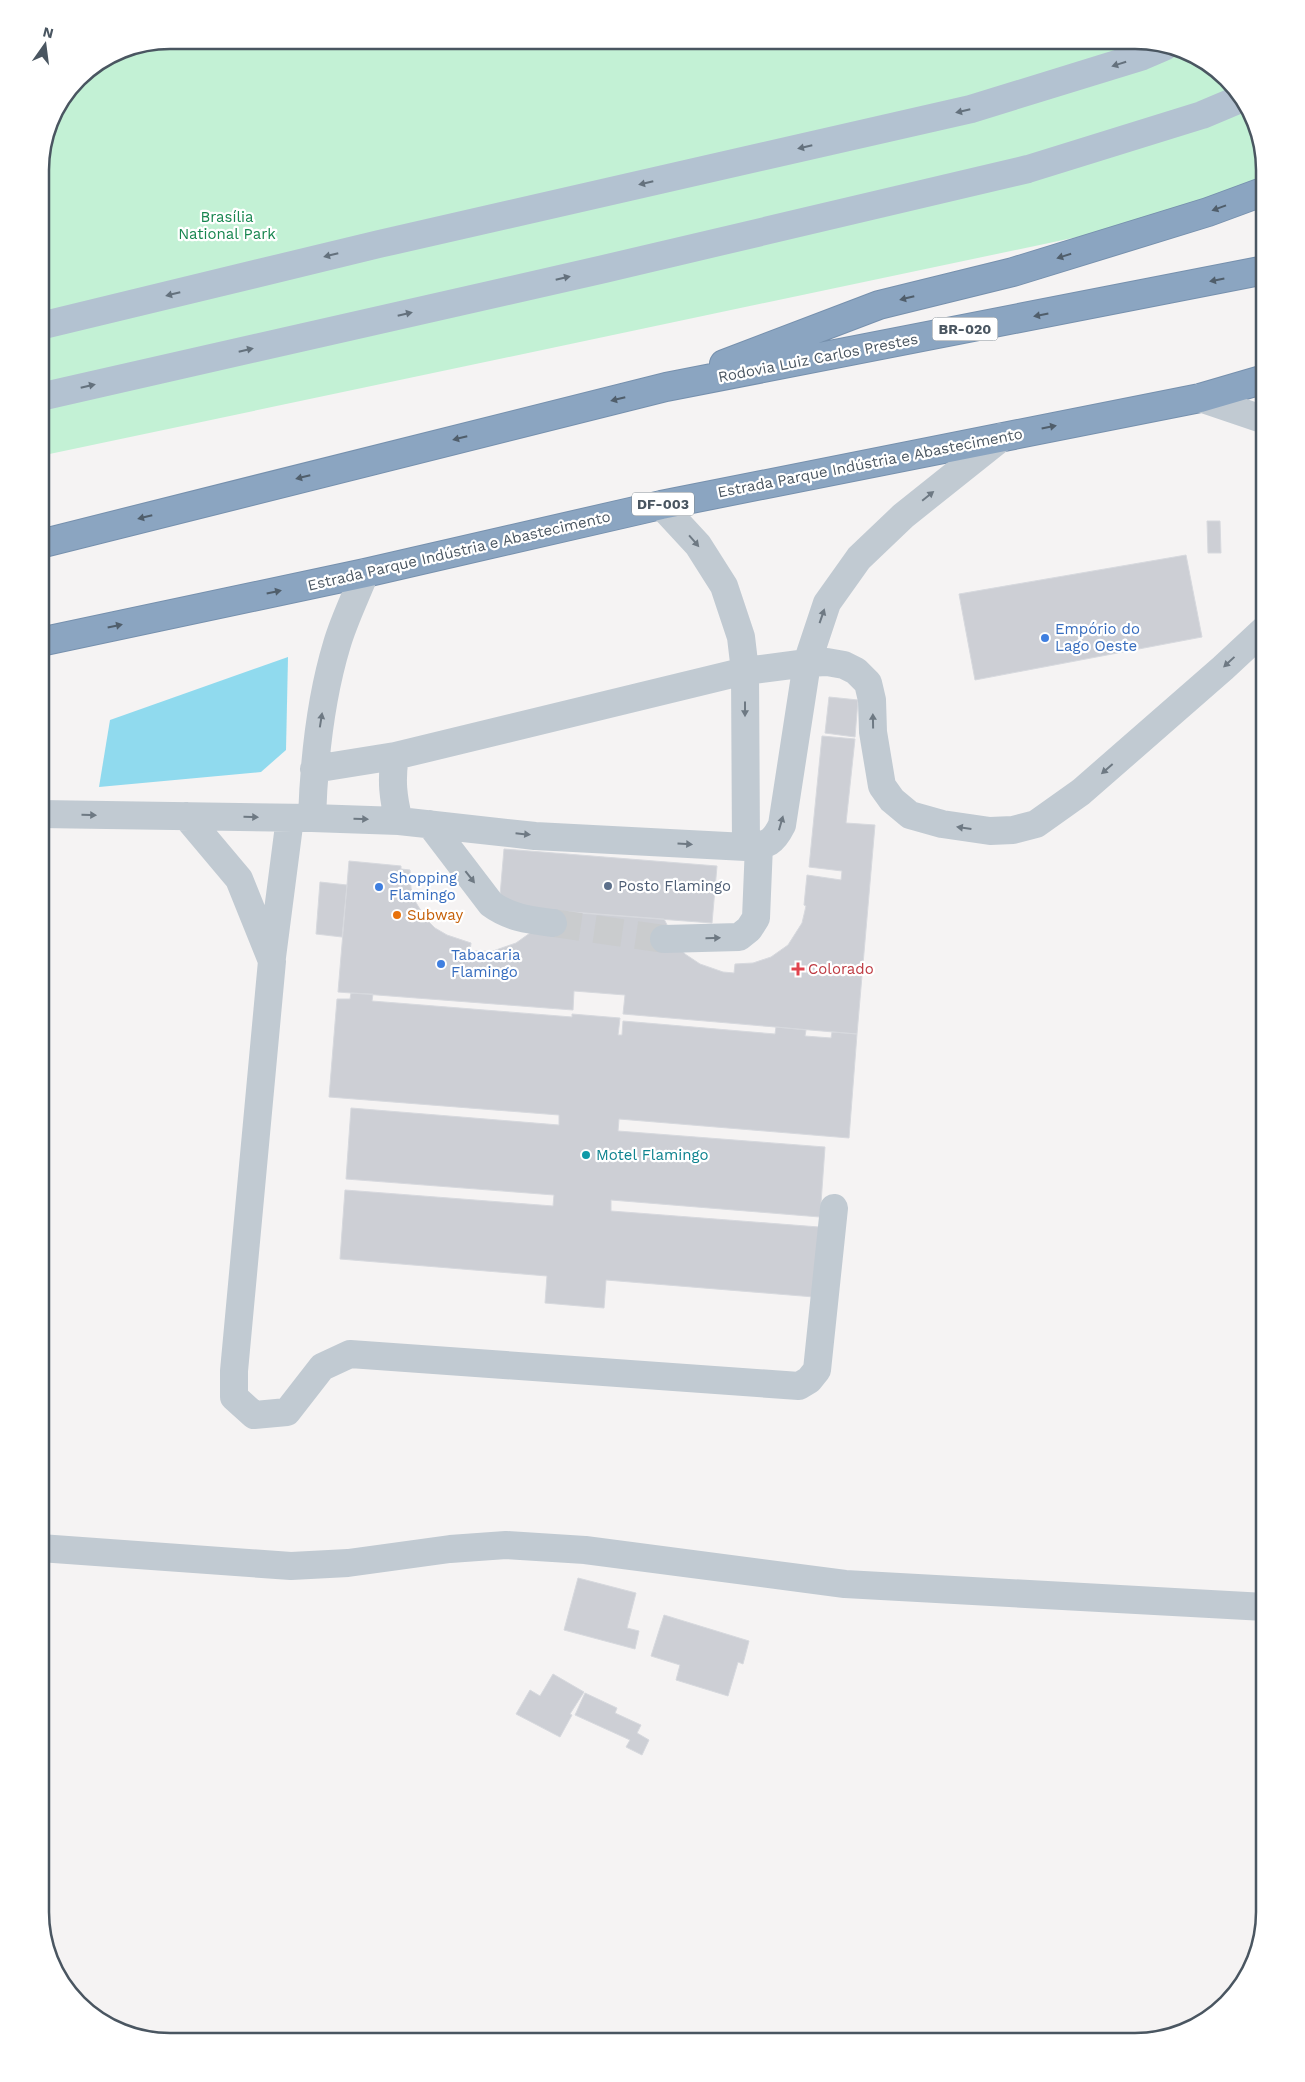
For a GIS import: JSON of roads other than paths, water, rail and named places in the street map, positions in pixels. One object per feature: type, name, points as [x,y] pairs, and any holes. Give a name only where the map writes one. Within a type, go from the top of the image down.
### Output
[{"type":"highway","points":[[49,542],[666,387],[775,343],[879,305],[1013,272],[1208,212],[1256,194]]},
{"type":"highway","name":"Rodovia Luiz Carlos Prestes","points":[[666,387],[1256,272]]},
{"type":"highway","name":"Estrada Parque Indústria e Abastecimento","points":[[49,640],[365,573],[661,505],[1200,398],[1256,383]]},
{"type":"main road","points":[[49,324],[379,244],[971,109],[1156,51]]},
{"type":"main road","points":[[49,395],[584,274],[1028,169],[1202,115],[1235,101]]},
{"type":"street","points":[[1200,398],[1256,417]]},
{"type":"street","points":[[49,814],[399,821],[535,836],[752,846],[769,844],[776,836],[782,824],[807,663],[827,603],[859,558],[903,516],[1002,437]]},
{"type":"street","points":[[661,505],[698,546],[724,586],[741,637],[745,671],[756,918],[749,929],[739,937],[664,939]]},
{"type":"street","points":[[365,573],[337,643],[325,696],[314,769],[301,818],[272,962],[234,1371],[234,1397],[254,1415],[287,1412],[322,1367],[350,1354],[799,1386],[810,1380],[817,1370],[834,1208]]},
{"type":"street","points":[[314,769],[395,756],[745,671],[807,663],[844,665],[856,671],[868,683],[872,700],[873,732],[882,786],[892,800],[910,815],[942,824],[990,831],[1013,830],[1036,824],[1081,792],[1256,637]]},
{"type":"street","points":[[395,756],[392,776],[393,794],[399,821]]},
{"type":"street","points":[[186,816],[239,879],[272,962]]},
{"type":"street","points":[[430,824],[491,904],[503,912],[523,918],[553,923]]},
{"type":"street","points":[[49,1549],[291,1566],[348,1563],[450,1549],[506,1545],[585,1550],[845,1584],[1256,1607]]},
{"type":"water","points":[[288,657],[286,750],[261,772],[99,787],[110,720]]},
{"type":"tunnel","points":[[553,923],[664,939]]},
{"type":"place","name":"Empório do Lago Oeste","points":[[1045,638]]},
{"type":"place","name":"Posto Flamingo","points":[[608,886]]},
{"type":"place","name":"Shopping Flamingo","points":[[379,887]]},
{"type":"place","name":"Subway","points":[[397,915]]},
{"type":"place","name":"Tabacaria Flamingo","points":[[441,964]]},
{"type":"place","name":"Colorado","points":[[798,969]]},
{"type":"place","name":"Motel Flamingo","points":[[586,1155]]},
{"type":"park label","name":"Brasília National Park","points":[[227,226]]}]
